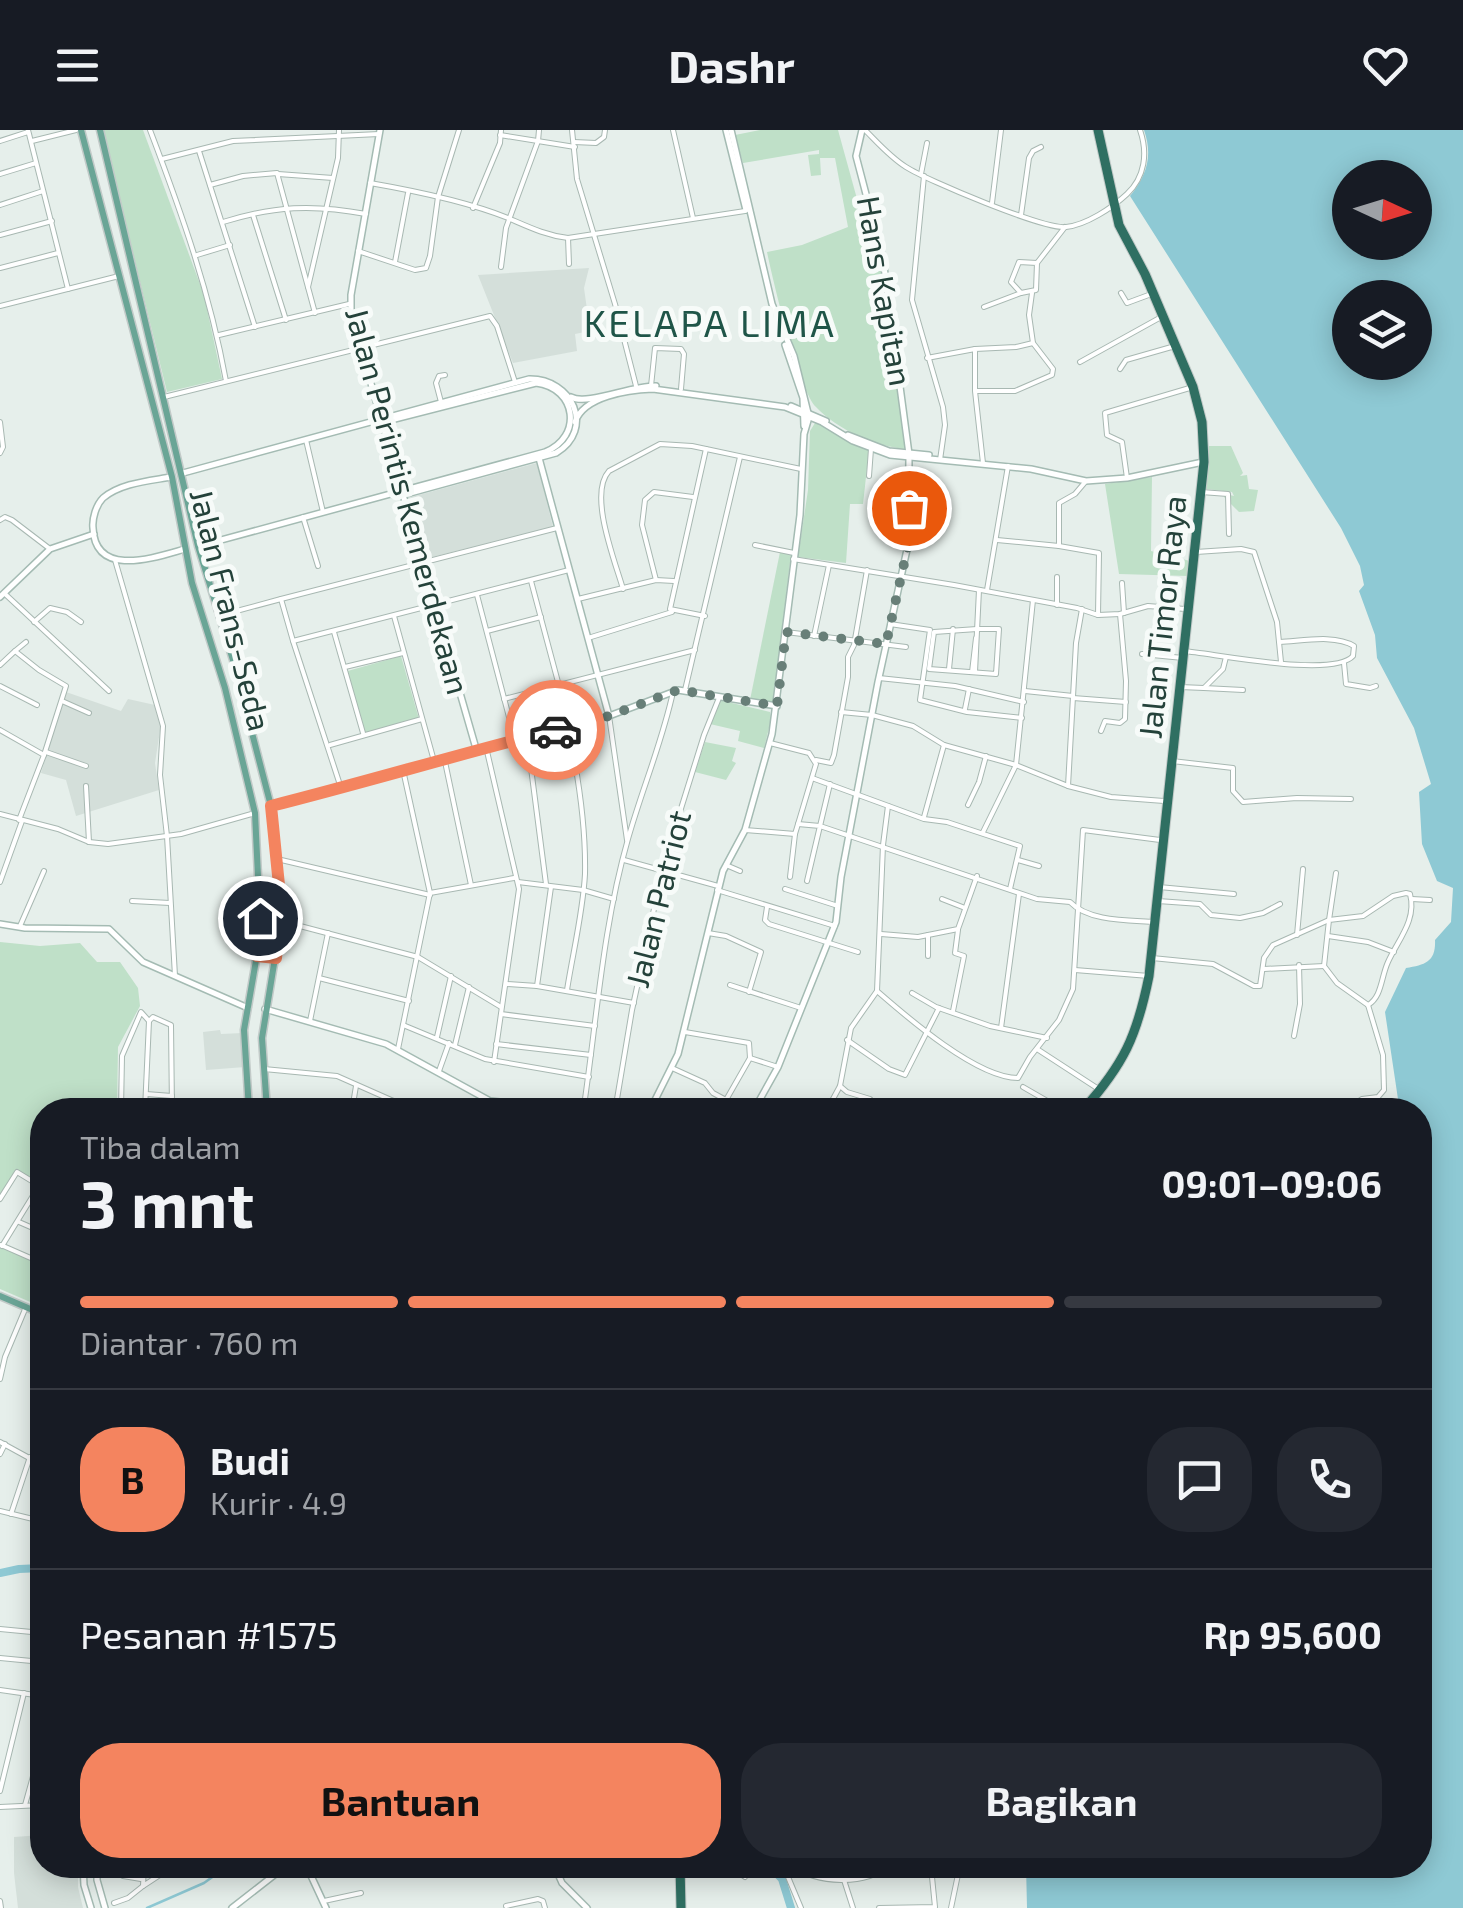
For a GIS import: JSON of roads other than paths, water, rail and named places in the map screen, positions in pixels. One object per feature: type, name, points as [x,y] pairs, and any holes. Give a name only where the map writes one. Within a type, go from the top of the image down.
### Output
[{"type":"highway","name":"Jalan Timor Raya","points":[[1094,1098],[1136,1034],[1152,958],[1204,462],[1202,422],[1193,387],[1113,208],[1098,130]]},
{"type":"highway","points":[[677,1878],[681,1908]]},
{"type":"main road","name":"Jalan Frans-Seda","points":[[78,130],[172,477],[185,549],[255,812],[260,918],[244,1039],[248,1098]]},
{"type":"main road","name":"Jalan Frans-Seda","points":[[100,130],[198,546],[271,806],[282,921],[262,1038],[266,1098]]},
{"type":"main road","points":[[656,1098],[672,1068],[718,888],[745,830],[770,743],[803,470],[804,413],[794,356],[775,316],[729,130]]},
{"type":"main road","name":"Hans Kapitan","points":[[761,1098],[778,1066],[835,926],[879,678],[909,538],[909,456],[883,258],[856,156],[864,130]]},
{"type":"main road","name":"Jalan Perintis Kemerdekaan","points":[[380,132],[350,304],[379,420],[477,752]]},
{"type":"main road","points":[[127,306],[141,302]]},
{"type":"main road","points":[[130,320],[144,316]]},
{"type":"main road","points":[[182,473],[441,402],[547,380],[578,402],[636,386],[681,389],[804,413],[871,449],[1008,466],[1086,481],[1127,478],[1204,462]]},
{"type":"main road","points":[[379,420],[516,384],[550,386],[571,409],[571,424],[566,438],[539,457]]},
{"type":"main road","points":[[198,546],[539,457],[563,448],[580,410],[618,394],[653,389],[720,396],[804,413],[861,441],[909,456]]},
{"type":"main road","points":[[567,394],[575,406],[575,422]]},
{"type":"main road","points":[[539,457],[609,716]]},
{"type":"main road","points":[[172,477],[136,484],[102,499],[96,511],[94,534],[104,552],[115,560],[137,561],[185,549]]},
{"type":"main road","points":[[2,595],[50,548],[94,534]]},
{"type":"main road","points":[[222,678],[230,678],[236,672]]},
{"type":"main road","points":[[225,688],[231,682],[238,683]]},
{"type":"main road","points":[[271,806],[609,716],[673,692],[686,690],[777,706]]},
{"type":"main road","points":[[0,924],[20,928],[109,928],[143,962],[248,1008]]},
{"type":"main road","points":[[257,956],[276,958]]},
{"type":"main road","points":[[265,1009],[363,1035],[398,1049],[484,1098]]},
{"type":"main road","points":[[0,1296],[30,1309]]},
{"type":"main road","points":[[84,1878],[91,1908]]},
{"type":"main road","points":[[97,1878],[105,1908]]},
{"type":"main road","points":[[232,1908],[270,1878]]},
{"type":"main road","points":[[312,1878],[323,1905]]},
{"type":"main road","points":[[560,1878],[587,1908]]},
{"type":"street","points":[[31,141],[78,130]]},
{"type":"street","points":[[150,130],[219,335],[226,382]]},
{"type":"street","points":[[249,130],[250,139]]},
{"type":"street","points":[[358,251],[415,270],[426,268],[438,197],[459,130]]},
{"type":"street","points":[[500,267],[509,219],[538,141],[538,130]]},
{"type":"street","points":[[572,130],[577,179],[636,386]]},
{"type":"street","points":[[473,208],[500,133],[574,145],[596,144],[604,138],[606,130]]},
{"type":"street","points":[[673,130],[694,218]]},
{"type":"street","points":[[864,130],[894,158],[944,188],[1066,227]]},
{"type":"street","points":[[992,203],[1001,130]]},
{"type":"street","points":[[975,391],[1015,392],[1052,375],[1053,369],[1033,342],[1029,314],[1037,286],[1037,263],[1066,227],[1113,208],[1131,190],[1141,173],[1145,153],[1140,130]]},
{"type":"street","points":[[0,141],[28,131],[68,289]]},
{"type":"street","points":[[308,288],[340,132]]},
{"type":"street","points":[[162,160],[250,139],[380,132]]},
{"type":"street","points":[[927,142],[912,300],[944,415],[940,458]]},
{"type":"street","points":[[1022,214],[1029,158],[1041,148]]},
{"type":"street","points":[[198,149],[255,327]]},
{"type":"street","points":[[0,174],[36,163]]},
{"type":"street","points":[[210,185],[243,176],[277,174],[333,178]]},
{"type":"street","points":[[277,174],[315,313]]},
{"type":"street","points":[[370,184],[438,197],[509,219],[541,234],[568,238],[748,210]]},
{"type":"street","points":[[0,205],[44,191]]},
{"type":"street","points":[[395,262],[408,191]]},
{"type":"street","points":[[222,222],[284,206],[366,214]]},
{"type":"street","points":[[252,213],[286,320]]},
{"type":"street","points":[[0,235],[52,222]]},
{"type":"street","points":[[568,238],[568,264]]},
{"type":"street","points":[[195,256],[230,245]]},
{"type":"street","points":[[0,268],[58,252]]},
{"type":"street","points":[[1022,293],[1011,282],[1013,270],[1022,261],[1037,263]]},
{"type":"street","points":[[0,297],[1,306],[119,276]]},
{"type":"street","points":[[984,307],[1032,293]]},
{"type":"street","points":[[1121,294],[1127,303],[1154,293]]},
{"type":"street","points":[[219,335],[350,304]]},
{"type":"street","points":[[164,397],[490,316],[516,384]]},
{"type":"street","points":[[1080,362],[1162,316]]},
{"type":"street","points":[[926,358],[1033,342]]},
{"type":"street","points":[[1120,369],[1126,360],[1176,346]]},
{"type":"street","points":[[651,386],[654,348],[681,350],[681,389]]},
{"type":"street","points":[[975,349],[983,463]]},
{"type":"street","points":[[441,402],[436,383],[437,378],[446,374]]},
{"type":"street","points":[[1127,478],[1122,442],[1107,435],[1105,413],[1193,387]]},
{"type":"street","points":[[0,422],[1,452]]},
{"type":"street","points":[[306,440],[323,512]]},
{"type":"street","points":[[623,589],[602,511],[603,478],[654,445],[706,450],[803,470]]},
{"type":"street","points":[[869,476],[871,449]]},
{"type":"street","points":[[672,612],[674,581],[706,450]]},
{"type":"street","points":[[686,690],[740,457]]},
{"type":"street","points":[[987,591],[1008,466]]},
{"type":"street","points":[[1059,546],[1059,504],[1086,481]]},
{"type":"street","points":[[656,580],[642,525],[647,495],[662,492],[693,497]]},
{"type":"street","points":[[1202,492],[1228,494],[1229,534]]},
{"type":"street","points":[[303,517],[318,566]]},
{"type":"street","points":[[0,520],[12,520],[50,548]]},
{"type":"street","points":[[218,616],[556,528]]},
{"type":"street","points":[[997,540],[1099,553],[1098,615]]},
{"type":"street","points":[[754,545],[829,565],[987,591],[1098,615],[1122,614],[1148,606],[1190,609]]},
{"type":"street","points":[[1196,552],[1254,552],[1276,615],[1281,662]]},
{"type":"street","points":[[115,560],[162,720],[160,775],[175,976]]},
{"type":"street","points":[[814,636],[829,565]]},
{"type":"street","points":[[293,641],[570,570]]},
{"type":"street","points":[[770,743],[832,762],[848,657],[867,570]]},
{"type":"street","points":[[1057,577],[1057,605]]},
{"type":"street","points":[[531,580],[558,684]]},
{"type":"street","points":[[578,599],[656,580],[674,581]]},
{"type":"street","points":[[1101,732],[1105,722],[1123,721],[1126,702],[1122,583]]},
{"type":"street","points":[[973,672],[980,590]]},
{"type":"street","points":[[2,595],[109,691]]},
{"type":"street","points":[[477,595],[516,740]]},
{"type":"street","points":[[281,598],[341,788]]},
{"type":"street","points":[[982,834],[1016,765],[1033,600]]},
{"type":"street","points":[[34,622],[50,608],[68,612],[82,622]]},
{"type":"street","points":[[1068,786],[1082,609]]},
{"type":"street","points":[[588,638],[672,612],[705,616]]},
{"type":"street","points":[[394,616],[434,762]]},
{"type":"street","points":[[486,631],[540,616]]},
{"type":"street","points":[[890,624],[930,630],[920,700],[964,711],[1022,718]]},
{"type":"street","points":[[977,629],[999,629],[996,674],[928,669],[934,632],[977,629]]},
{"type":"street","points":[[948,671],[953,630]]},
{"type":"street","points":[[333,632],[363,733]]},
{"type":"street","points":[[786,632],[906,647]]},
{"type":"street","points":[[0,664],[26,642]]},
{"type":"street","points":[[1142,654],[1226,656],[1294,665],[1344,663],[1353,656],[1354,646],[1348,642],[1280,642]]},
{"type":"street","points":[[0,882],[65,686],[15,650]]},
{"type":"street","points":[[504,699],[695,650]]},
{"type":"street","points":[[343,668],[403,652]]},
{"type":"street","points":[[1204,688],[1223,669],[1226,656]]},
{"type":"street","points":[[1344,663],[1346,684],[1376,686]]},
{"type":"street","points":[[879,678],[970,689],[1024,702]]},
{"type":"street","points":[[0,686],[37,705]]},
{"type":"street","points":[[1180,687],[1244,690]]},
{"type":"street","points":[[964,711],[970,689]]},
{"type":"street","points":[[1025,691],[1126,702]]},
{"type":"street","points":[[585,1098],[614,899],[628,841],[658,756],[673,692]]},
{"type":"street","name":"Jalan Patriot","points":[[617,1098],[662,870],[719,698]]},
{"type":"street","points":[[62,701],[88,712]]},
{"type":"street","points":[[842,712],[872,715],[920,729],[944,745],[1016,765],[1068,786],[1111,797],[1168,801]]},
{"type":"street","points":[[609,716],[628,841]]},
{"type":"street","points":[[328,745],[422,719]]},
{"type":"street","points":[[567,990],[583,890],[584,842],[568,727]]},
{"type":"street","points":[[0,730],[45,753],[86,766]]},
{"type":"street","points":[[528,737],[548,885],[537,986]]},
{"type":"street","points":[[924,819],[944,745]]},
{"type":"street","points":[[486,747],[519,895],[494,1062]]},
{"type":"street","points":[[968,805],[980,782],[986,756]]},
{"type":"street","points":[[444,757],[471,885]]},
{"type":"street","points":[[790,877],[795,834],[816,760]]},
{"type":"street","points":[[1172,760],[1234,768],[1233,791],[1242,802],[1352,799]]},
{"type":"street","points":[[398,1049],[430,894],[402,769]]},
{"type":"street","points":[[812,778],[924,819],[1020,846],[1010,888]]},
{"type":"street","points":[[807,881],[830,784]]},
{"type":"street","points":[[86,786],[89,842]]},
{"type":"street","points":[[834,1098],[840,1086],[847,1040],[856,1018],[877,991],[888,806]]},
{"type":"street","points":[[0,814],[58,829],[89,842],[108,844],[167,836],[255,812]]},
{"type":"street","points":[[798,824],[820,826],[883,845],[1044,900],[1070,902],[1077,910],[1157,922]]},
{"type":"street","points":[[745,830],[795,834]]},
{"type":"street","points":[[877,991],[968,1059],[1016,1079],[1047,1038],[1070,997],[1075,970],[1082,830],[1165,840]]},
{"type":"street","points":[[277,860],[430,894],[516,880],[614,899]]},
{"type":"street","points":[[624,860],[835,926]]},
{"type":"street","points":[[1018,860],[1039,866]]},
{"type":"street","points":[[726,865],[740,871]]},
{"type":"street","points":[[1297,935],[1303,869]]},
{"type":"street","points":[[20,928],[44,871]]},
{"type":"street","points":[[1336,872],[1324,966],[1338,983],[1368,1005],[1382,1055],[1384,1090],[1378,1096],[1362,1098]]},
{"type":"street","points":[[953,1011],[964,956],[955,952],[958,929],[977,876]]},
{"type":"street","points":[[1159,887],[1234,894]]},
{"type":"street","points":[[784,889],[838,906]]},
{"type":"street","points":[[1001,1028],[1019,892]]},
{"type":"street","points":[[1152,958],[1212,964],[1260,986],[1264,958],[1273,945],[1329,920],[1363,916],[1397,895],[1409,893],[1410,916],[1376,999],[1368,1005]]},
{"type":"street","points":[[1412,899],[1430,900]]},
{"type":"street","points":[[942,900],[966,908]]},
{"type":"street","points":[[132,901],[170,903]]},
{"type":"street","points":[[1158,901],[1200,904],[1211,914],[1240,918],[1264,913],[1280,904]]},
{"type":"street","points":[[767,907],[767,923],[858,952]]},
{"type":"street","points":[[282,921],[418,957],[501,1007]]},
{"type":"street","points":[[881,934],[928,935],[958,929]]},
{"type":"street","points":[[310,1021],[328,933]]},
{"type":"street","points":[[708,933],[726,936],[762,954],[749,992]]},
{"type":"street","points":[[928,935],[928,956]]},
{"type":"street","points":[[1328,936],[1368,942],[1394,952]]},
{"type":"street","points":[[1294,1036],[1300,1004],[1299,965]]},
{"type":"street","points":[[1262,970],[1324,966]]},
{"type":"street","points":[[1075,970],[1148,976]]},
{"type":"street","points":[[437,1037],[452,976]]},
{"type":"street","points":[[319,978],[409,1001]]},
{"type":"street","points":[[505,984],[567,990],[634,1003]]},
{"type":"street","points":[[730,985],[801,1008]]},
{"type":"street","points":[[438,1072],[452,1044],[469,987]]},
{"type":"street","points":[[912,993],[938,1008],[1047,1038]]},
{"type":"street","points":[[847,1040],[889,1069],[906,1075],[938,1008]]},
{"type":"street","points":[[121,1098],[122,1056],[141,1012],[149,1021],[146,1098]]},
{"type":"street","points":[[500,1014],[595,1026]]},
{"type":"street","points":[[146,1094],[172,1096],[172,1025],[160,1018],[149,1021]]},
{"type":"street","points":[[403,1025],[494,1062],[589,1077]]},
{"type":"street","points":[[683,1032],[749,1044],[750,1058],[727,1098]]},
{"type":"street","points":[[496,1044],[591,1055]]},
{"type":"street","points":[[1037,1049],[1101,1090]]},
{"type":"street","points":[[750,1058],[778,1066]]},
{"type":"street","points":[[672,1068],[705,1083],[722,1098]]},
{"type":"street","points":[[264,1070],[331,1074],[385,1098]]},
{"type":"street","points":[[354,1098],[356,1086]]},
{"type":"street","points":[[840,1086],[867,1098]]},
{"type":"street","points":[[1023,1087],[1042,1098]]},
{"type":"street","points":[[0,1199],[17,1172],[30,1178]]},
{"type":"street","points":[[30,1204],[1,1246],[30,1258]]},
{"type":"street","points":[[18,1221],[30,1226]]},
{"type":"street","points":[[0,1379],[2,1355],[26,1307]]},
{"type":"street","points":[[0,1454],[2,1443],[30,1456],[11,1514]]},
{"type":"street","points":[[0,1511],[30,1518]]},
{"type":"street","points":[[0,1629],[30,1632]]},
{"type":"street","points":[[0,1658],[30,1661]]},
{"type":"street","points":[[0,1690],[30,1694]]},
{"type":"street","points":[[0,1791],[24,1693]]},
{"type":"street","points":[[25,1805],[30,1787]]},
{"type":"street","points":[[0,1806],[30,1805]]},
{"type":"street","points":[[141,1878],[143,1886]]},
{"type":"street","points":[[114,1902],[128,1898],[156,1878]]},
{"type":"street","points":[[788,1878],[801,1908]]},
{"type":"street","points":[[835,1878],[868,1878]]},
{"type":"street","points":[[931,1878],[934,1907]]},
{"type":"street","points":[[951,1908],[957,1878]]},
{"type":"street","points":[[844,1880],[854,1908]]},
{"type":"street","points":[[323,1905],[362,1893]]},
{"type":"street","points":[[506,1906],[538,1899],[545,1908]]},
{"type":"street","points":[[0,1901],[1,1908]]},
{"type":"street","points":[[879,1908],[944,1908]]},
{"type":"water","points":[[1144,130],[1463,130],[1463,1908],[1027,1908],[1026,1878],[1432,1878],[1432,1098],[1398,1098],[1385,1012],[1406,968],[1428,961],[1434,953],[1435,940],[1451,922],[1453,888],[1437,881],[1422,844],[1419,792],[1431,784],[1414,728],[1377,658],[1375,635],[1359,591],[1364,585],[1360,566],[1341,528],[1130,196],[1147,165]]},
{"type":"waterway","points":[[0,1573],[30,1569]]},
{"type":"waterway","points":[[147,1908],[211,1878]]},
{"type":"waterway","points":[[781,1878],[791,1908]]},
{"type":"district","name":"KELAPA LIMA","points":[[710,324]]}]
